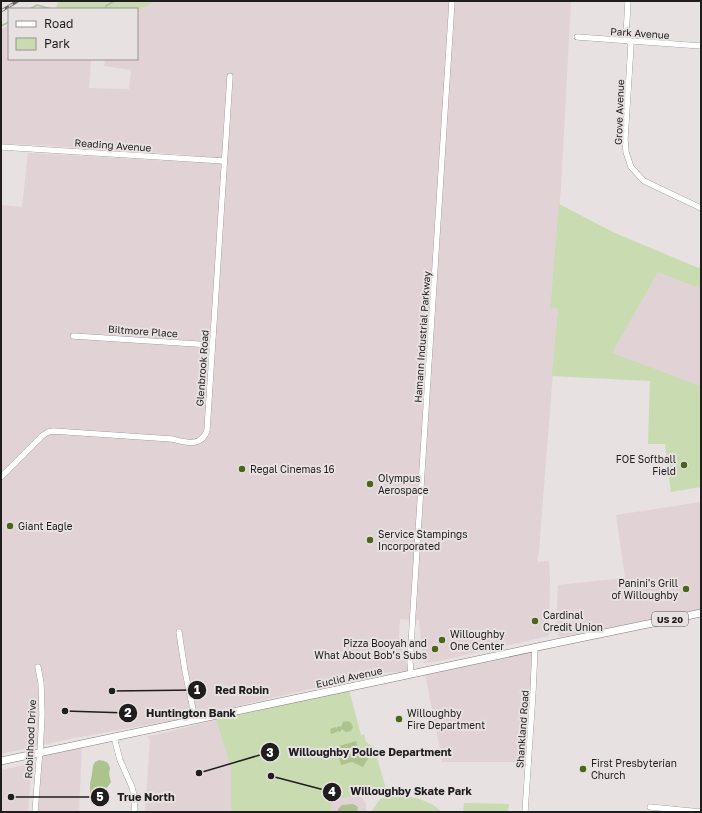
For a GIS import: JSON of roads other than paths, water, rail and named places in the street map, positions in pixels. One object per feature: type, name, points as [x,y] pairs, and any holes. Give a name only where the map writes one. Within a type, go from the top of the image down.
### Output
[{"type":"main road","name":"Euclid Avenue","points":[[1,761],[701,613]]},
{"type":"street","name":"Hamann Industrial Parkway","points":[[411,674],[410,662],[413,612],[452,1]]},
{"type":"street","name":"Grove Avenue","points":[[628,1],[626,36],[631,46],[625,139],[626,152],[631,167],[644,181],[701,208]]},
{"type":"street","name":"Park Avenue","points":[[577,37],[701,46]]},
{"type":"street","name":"Glenbrook Road","points":[[1,477],[42,436],[48,432],[53,431],[172,438],[186,442],[202,440],[205,435],[207,430],[230,76]]},
{"type":"street","name":"Reading Avenue","points":[[1,147],[224,161]]},
{"type":"street","name":"Biltmore Place","points":[[73,336],[212,345]]},
{"type":"street","points":[[179,632],[195,719]]},
{"type":"street","name":"Shankland Road","points":[[525,812],[535,647]]},
{"type":"street","name":"Robinhood Drive","points":[[35,812],[40,752],[42,690],[38,667]]},
{"type":"street","points":[[114,736],[120,760],[132,786],[135,800],[134,812]]},
{"type":"street","points":[[650,807],[701,812]]},
{"type":"waterway","points":[[105,8],[114,1]]},
{"type":"waterway","points":[[32,8],[37,5],[48,8]]},
{"type":"waterway","points":[[1,26],[8,22]]},
{"type":"railway","points":[[1,11],[18,1]]},
{"type":"place","name":"FOE Softball Field","points":[[684,465]]},
{"type":"place","name":"Regal Cinemas 16","points":[[242,469]]},
{"type":"place","name":"Olympus Aerospace","points":[[370,484]]},
{"type":"place","name":"Giant Eagle","points":[[10,526]]},
{"type":"place","name":"Service Stampings Incorporated","points":[[370,540]]},
{"type":"place","name":"Panini's Grill of Willoughby","points":[[686,589]]},
{"type":"place","name":"Cardinal Credit Union","points":[[535,621]]},
{"type":"place","name":"Willoughby One Center","points":[[442,640]]},
{"type":"place","name":"Pizza Booyah and What About Bob’s Subs","points":[[435,649]]},
{"type":"place","name":"Red Robin","points":[[112,691]]},
{"type":"place","name":"Huntington Bank","points":[[65,711]]},
{"type":"place","name":"Willoughby Fire Department","points":[[399,719]]},
{"type":"place","name":"First Presbyterian Church","points":[[583,769]]},
{"type":"place","name":"Willoughby Police Department","points":[[199,773]]},
{"type":"place","name":"Willoughby Skate Park","points":[[271,776]]},
{"type":"place","name":"True North","points":[[11,797]]}]
